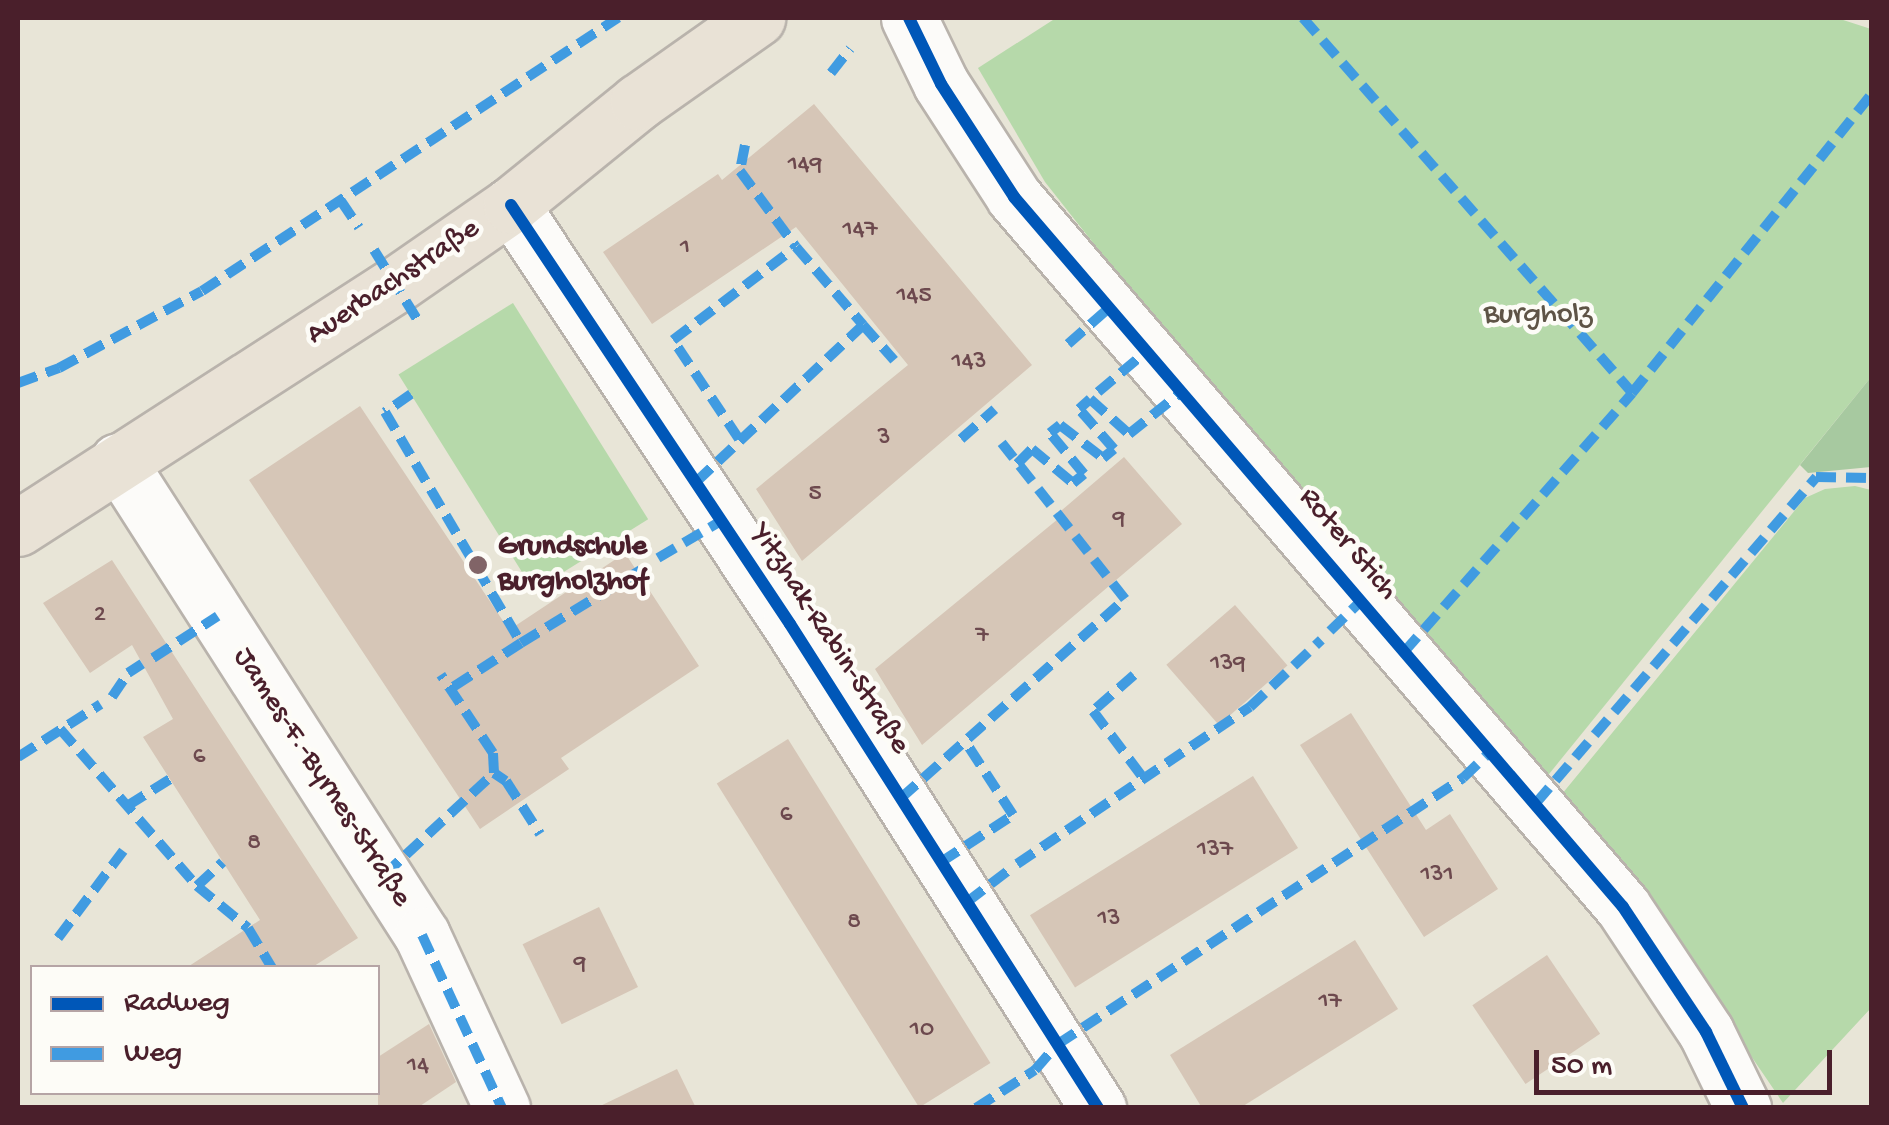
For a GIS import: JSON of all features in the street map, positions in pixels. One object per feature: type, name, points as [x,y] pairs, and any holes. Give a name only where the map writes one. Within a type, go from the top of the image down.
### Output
[{"type":"main road","name":"Auerbachstraße","points":[[18,528],[397,284],[511,205],[638,102],[756,18]]},
{"type":"street","name":"Roter Stich","points":[[910,18],[941,84],[1014,197],[1623,908],[1706,1032],[1743,1108]]},
{"type":"street","name":"Yitzhak-Rabin-Straße","points":[[511,205],[790,624],[1098,1108]]},
{"type":"street","name":"James-F.-Byrnes-Straße","points":[[118,461],[422,935],[502,1108]]},
{"type":"green space","name":"Burgholz","points":[[1056,18],[1837,18],[1871,29],[1871,377],[1545,779],[1180,353],[1045,182],[978,68]]},
{"type":"green space","points":[[513,303],[648,519],[534,591],[399,375]]},
{"type":"green space","points":[[1871,377],[1871,467],[1808,473],[1800,465]]},
{"type":"green space","points":[[1855,486],[1871,490],[1871,1008],[1783,1103],[1638,890],[1562,794],[1805,498],[1825,489]]},
{"type":"building","points":[[814,104],[1032,365],[802,561],[756,489],[908,365],[796,227],[652,324],[603,252],[718,174],[722,180]]},
{"type":"building","points":[[360,406],[509,630],[625,553],[699,666],[561,758],[569,769],[480,829],[249,480]]},
{"type":"building","points":[[1124,457],[1182,524],[922,745],[875,669],[1058,519],[1055,516]]},
{"type":"building","points":[[112,560],[358,938],[316,965],[191,965],[260,920],[143,737],[173,719],[132,645],[90,673],[43,603]]},
{"type":"building","points":[[1235,605],[1287,665],[1219,725],[1166,665]]},
{"type":"building","points":[[1351,713],[1426,830],[1450,814],[1498,889],[1424,937],[1300,745]]},
{"type":"building","points":[[788,739],[990,1063],[919,1107],[717,784]]},
{"type":"building","points":[[1253,776],[1298,848],[1075,987],[1030,915]]},
{"type":"building","points":[[599,907],[638,987],[562,1024],[523,944]]},
{"type":"building","points":[[1355,940],[1398,1009],[1240,1108],[1202,1108],[1170,1055]]},
{"type":"building","points":[[1547,955],[1600,1034],[1526,1084],[1472,1005]]},
{"type":"building","points":[[429,1024],[456,1082],[417,1108],[378,1108],[380,1056]]},
{"type":"building","points":[[677,1069],[696,1108],[596,1108]]},
{"type":"marked path","points":[[18,383],[59,368],[202,291],[618,18]]},
{"type":"marked path","points":[[1303,18],[1632,393]]},
{"type":"marked path","points":[[831,73],[850,49]]},
{"type":"marked path","points":[[1404,652],[1632,393],[1872,93]]},
{"type":"marked path","points":[[745,145],[740,171],[796,247],[863,325]]},
{"type":"marked path","points":[[341,201],[359,228]]},
{"type":"marked path","points":[[739,439],[673,340],[796,247]]},
{"type":"marked path","points":[[374,250],[420,324]]},
{"type":"marked path","points":[[1068,344],[1110,307]]},
{"type":"marked path","points":[[696,482],[863,325],[894,360]]},
{"type":"marked path","points":[[1098,392],[1148,350]]},
{"type":"marked path","points":[[1017,464],[1032,449],[1073,483],[1084,474],[1050,433],[1060,425],[1103,458],[1114,449],[1079,409],[1090,399],[1129,434],[1184,390]]},
{"type":"marked path","points":[[411,394],[385,412],[521,643],[450,689]]},
{"type":"marked path","points":[[961,439],[995,409]]},
{"type":"marked path","points":[[901,798],[1125,599],[1002,443]]},
{"type":"marked path","points":[[1536,803],[1816,477],[1872,478]]},
{"type":"marked path","points":[[658,558],[721,521]]},
{"type":"marked path","points":[[521,643],[644,568]]},
{"type":"marked path","points":[[1330,631],[1361,601]]},
{"type":"marked path","points":[[153,658],[218,616]]},
{"type":"marked path","points":[[1017,864],[1250,707],[1321,640]]},
{"type":"marked path","points":[[112,697],[128,673],[142,664]]},
{"type":"marked path","points":[[384,875],[494,773],[493,753],[441,675]]},
{"type":"marked path","points":[[1134,675],[1093,711],[1144,779]]},
{"type":"marked path","points":[[18,757],[101,704]]},
{"type":"marked path","points":[[60,729],[197,886],[248,928],[270,965]]},
{"type":"marked path","points":[[941,862],[1013,815],[965,741]]},
{"type":"marked path","points":[[976,1108],[1035,1070],[1058,1044],[1463,778],[1491,751]]},
{"type":"marked path","points":[[494,773],[506,781],[540,834]]},
{"type":"marked path","points":[[127,806],[170,779]]},
{"type":"marked path","points":[[58,938],[123,851]]},
{"type":"marked path","points":[[197,886],[223,862]]},
{"type":"marked path","points":[[967,902],[1009,870]]},
{"type":"marked path","points":[[422,935],[502,1108]]},
{"type":"cycle path","points":[[909,18],[941,84],[1014,197],[1623,907],[1706,1032],[1743,1108]]},
{"type":"cycle path","points":[[511,205],[790,624],[1098,1108]]},
{"type":"place","name":"Grundschule Burgholzhof","points":[[478,565]]}]
